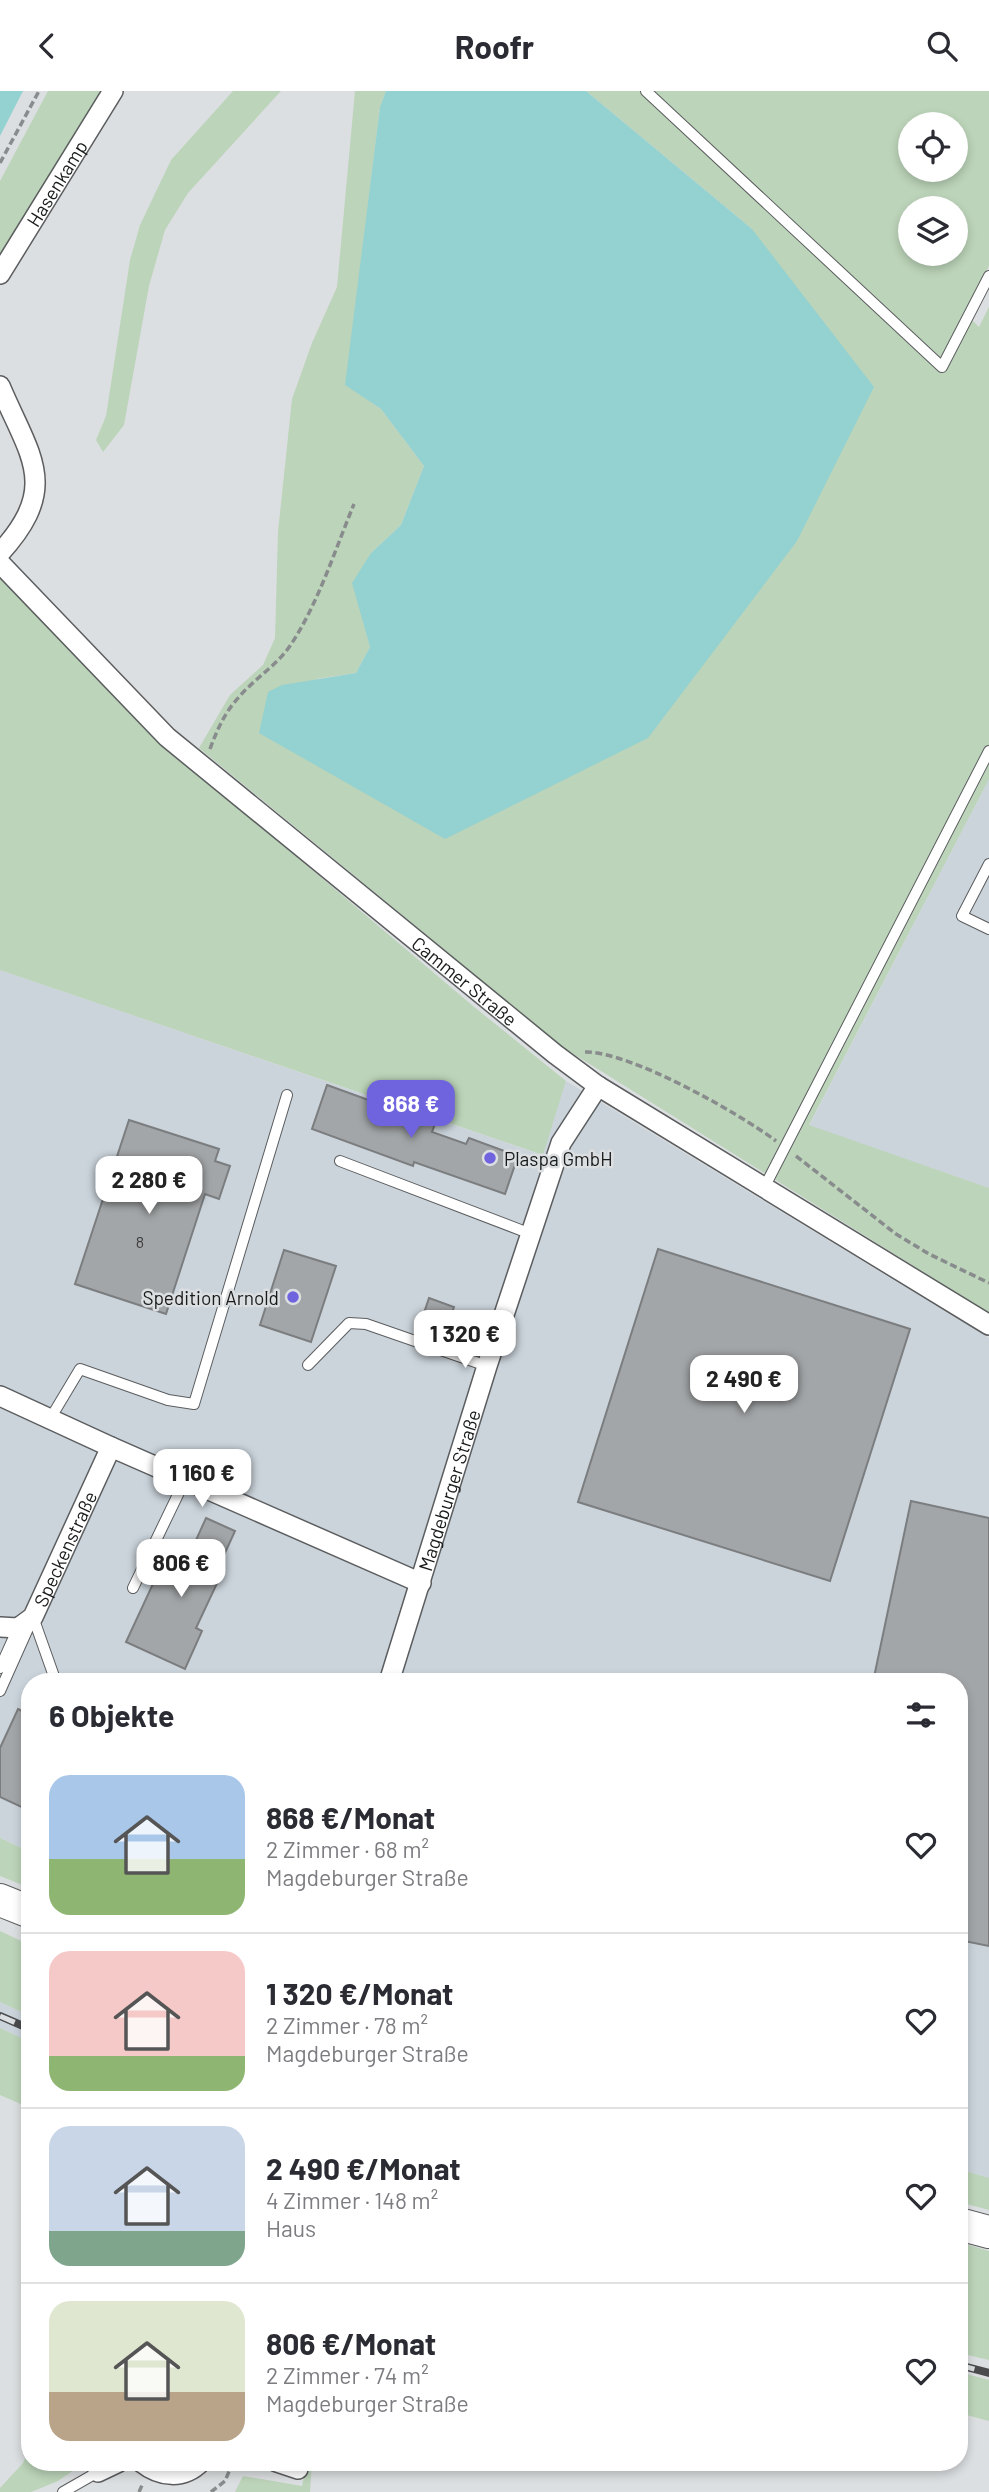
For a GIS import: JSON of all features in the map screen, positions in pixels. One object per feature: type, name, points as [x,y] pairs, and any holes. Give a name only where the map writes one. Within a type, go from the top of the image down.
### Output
[{"type":"main road","points":[[0,1900],[21,1908]]},
{"type":"main road","points":[[968,2226],[989,2232]]},
{"type":"street","name":"Hasenkamp","points":[[0,274],[113,91]]},
{"type":"street","points":[[0,386],[32,457],[36,483],[28,515],[14,538],[0,553]]},
{"type":"street","name":"Cammer Straße","points":[[0,563],[167,737],[555,1054],[598,1086],[989,1325]]},
{"type":"street","name":"Magdeburger Straße","points":[[392,1673],[487,1366],[561,1143],[598,1086]]},
{"type":"street","name":"Magdeburger Straße","points":[[0,1396],[421,1583]]},
{"type":"street","name":"Speckenstraße","points":[[17,1624],[111,1447]]},
{"type":"street","points":[[156,2471],[174,2475],[188,2471]]},
{"type":"lane","points":[[646,91],[942,367],[989,276]]},
{"type":"lane","points":[[764,1188],[989,751]]},
{"type":"lane","points":[[989,864],[962,916],[989,929]]},
{"type":"lane","points":[[50,1419],[80,1369],[168,1400],[194,1404],[287,1095]]},
{"type":"lane","points":[[340,1161],[531,1234]]},
{"type":"lane","points":[[308,1365],[349,1323],[366,1324],[487,1366]]},
{"type":"lane","points":[[133,1588],[185,1480]]},
{"type":"lane","points":[[0,1668],[17,1624]]},
{"type":"lane","points":[[17,1624],[50,1673]]},
{"type":"lane","points":[[0,1691],[17,1624]]},
{"type":"lane","points":[[63,2492],[99,2472]]},
{"type":"path","points":[[0,163],[39,91]]},
{"type":"path","points":[[203,767],[224,716],[240,695],[275,664],[292,643],[312,605],[354,504]]},
{"type":"path","points":[[211,2492],[226,2481],[230,2471]]},
{"type":"shaded area","points":[[989,779],[989,1188],[809,1126]]},
{"type":"shaded area","points":[[0,970],[542,1155],[566,1081],[989,1338],[989,2178],[968,2172],[968,1673],[21,1673],[21,1848],[0,1838]]},
{"type":"shaded area","points":[[0,2002],[21,2012],[21,2038],[0,2028]]},
{"type":"green space","points":[[48,91],[107,91],[0,266],[0,181]]},
{"type":"green space","points":[[233,91],[281,91],[188,193],[165,230],[149,286],[124,425],[103,452],[96,440],[106,416],[130,260],[140,225],[171,160]]},
{"type":"green space","points":[[355,91],[386,91],[380,107],[346,385],[381,409],[424,466],[401,525],[371,553],[362,616],[370,647],[356,673],[316,679],[445,839],[752,229],[586,91],[989,91],[989,266],[965,313],[979,327],[989,307],[989,779],[809,1125],[989,1188],[989,1313],[564,1048],[199,748],[230,695],[263,665],[275,638],[278,532],[292,399],[312,343],[337,287]]},
{"type":"green space","points":[[0,575],[181,759],[473,1006],[566,1081],[543,1155],[0,970]]},
{"type":"green space","points":[[0,1838],[21,1848],[21,1884],[0,1876]]},
{"type":"green space","points":[[0,1931],[21,1941],[21,2012],[0,2002]]},
{"type":"green space","points":[[0,2028],[21,2038],[21,2104],[0,2095]]},
{"type":"green space","points":[[968,2172],[989,2178],[989,2210],[968,2204]]},
{"type":"green space","points":[[968,2245],[989,2251],[989,2360],[968,2355]]},
{"type":"green space","points":[[968,2374],[989,2380],[989,2421],[968,2415]]},
{"type":"green space","points":[[21,2465],[21,2471],[73,2471],[58,2481],[31,2492],[0,2492],[0,2488]]},
{"type":"green space","points":[[305,2471],[311,2471],[310,2492],[235,2492],[243,2476],[302,2486]]},
{"type":"water","points":[[0,91],[23,91],[0,136]]},
{"type":"water","points":[[386,91],[586,91],[752,229],[874,387],[797,541],[648,738],[445,839],[259,733],[268,692],[282,685],[356,673],[370,647],[352,583],[371,553],[401,525],[424,466],[381,409],[345,385],[380,107]]},
{"type":"building","points":[[327,1085],[435,1124],[432,1132],[466,1144],[469,1138],[518,1156],[505,1194],[414,1162],[413,1166],[312,1129]]},
{"type":"building","points":[[129,1120],[219,1149],[215,1161],[230,1166],[219,1199],[205,1194],[166,1314],[75,1284]]},
{"type":"building","points":[[658,1249],[910,1329],[830,1581],[578,1502]]},
{"type":"building","points":[[284,1250],[336,1266],[311,1342],[260,1325]]},
{"type":"building","points":[[429,1298],[454,1307],[447,1325],[423,1316]]},
{"type":"building","points":[[911,1501],[989,1518],[989,1946],[968,1942],[968,1673],[875,1673]]},
{"type":"building","points":[[206,1518],[235,1531],[214,1577],[219,1579],[196,1628],[202,1631],[185,1669],[126,1642],[164,1560],[183,1569]]},
{"type":"building","points":[[18,1709],[21,1710],[21,1807],[0,1797],[0,1748]]},
{"type":"railway","points":[[0,2016],[21,2025]]},
{"type":"railway","points":[[968,2367],[989,2373]]},
{"type":"place","name":"Plaspa GmbH","points":[[490,1158]]},
{"type":"place","name":"Spedition Arnold","points":[[293,1297]]}]
